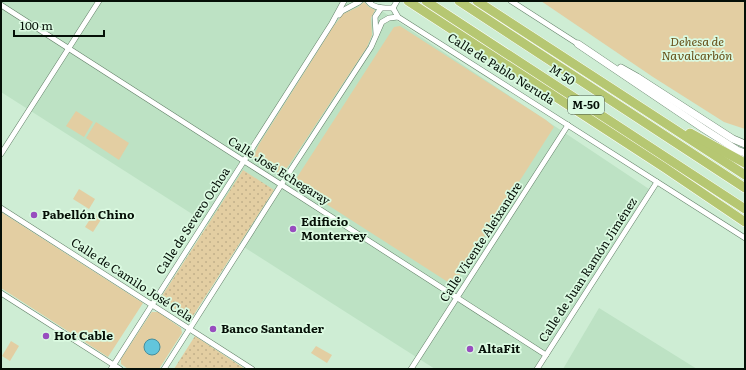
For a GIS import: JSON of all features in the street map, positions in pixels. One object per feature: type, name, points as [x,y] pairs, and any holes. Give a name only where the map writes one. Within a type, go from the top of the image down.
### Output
[{"type":"highway","points":[[408,1],[665,168],[745,222]]},
{"type":"highway","name":"M 50","points":[[426,1],[745,209]]},
{"type":"highway","name":"M-50","points":[[458,1],[745,188]]},
{"type":"highway","points":[[477,1],[745,175]]},
{"type":"highway","points":[[588,73],[745,163]]},
{"type":"street","points":[[1,154],[99,1]]},
{"type":"street","name":"Calle de Severo Ochoa","points":[[113,367],[332,23],[344,1]]},
{"type":"street","name":"Calle de Severo Ochoa","points":[[332,23],[342,10],[360,1]]},
{"type":"street","points":[[368,1],[371,4],[381,8],[393,8],[397,1]]},
{"type":"street","points":[[511,1],[704,129],[737,150],[745,153]]},
{"type":"street","name":"Calle José Echegaray","points":[[1,5],[546,355]]},
{"type":"street","points":[[376,35],[375,17],[381,8]]},
{"type":"street","name":"Calle de Pablo Neruda","points":[[393,8],[398,17],[745,238]]},
{"type":"street","points":[[164,369],[371,47],[382,22],[389,18],[398,17]]},
{"type":"street","points":[[578,44],[637,77],[733,139],[745,144]]},
{"type":"street","name":"Calle Vicente Aleixandre","points":[[411,369],[568,125]]},
{"type":"street","name":"Calle de Juan Ramón Jiménez","points":[[537,369],[657,182]]},
{"type":"street","name":"Calle de Camilo José Cela","points":[[1,208],[252,369]]},
{"type":"street","points":[[1,293],[113,367],[120,369]]},
{"type":"shaded area","points":[[1,1],[367,1],[649,189],[535,369],[435,369],[1,92]]},
{"type":"shaded area","points":[[599,308],[697,369],[563,369]]},
{"type":"green space","name":"Dehesa de Navalcarbón","points":[[541,1],[745,1],[745,129],[724,122],[653,77]]},
{"type":"green space","points":[[364,2],[375,10],[371,18],[372,35],[367,47],[281,175],[253,158],[258,146],[333,27],[343,14],[358,7]]},
{"type":"green space","points":[[400,26],[546,120],[554,127],[454,284],[451,284],[294,182],[394,27]]},
{"type":"green space","points":[[76,111],[93,122],[84,137],[66,126]]},
{"type":"green space","points":[[96,122],[129,143],[119,160],[86,138]]},
{"type":"green space","points":[[243,170],[274,190],[191,319],[160,299]]},
{"type":"green space","points":[[79,189],[95,199],[89,209],[73,199]]},
{"type":"green space","points":[[1,212],[143,303],[108,357],[1,288]]},
{"type":"green space","points":[[94,213],[102,218],[93,232],[85,227]]},
{"type":"green space","points":[[152,312],[158,312],[181,328],[182,333],[159,369],[128,369],[121,364],[121,359]]},
{"type":"green space","points":[[195,336],[245,369],[174,369]]},
{"type":"green space","points":[[11,341],[19,346],[10,361],[2,356]]},
{"type":"green space","points":[[316,346],[332,355],[327,363],[311,353]]},
{"type":"water","points":[[152,339],[159,344],[160,347],[155,354],[152,355],[145,350],[144,347],[149,340]]},
{"type":"place","name":"Pabellón Chino","points":[[34,215]]},
{"type":"place","name":"Edificio Monterrey","points":[[293,229]]},
{"type":"place","name":"Banco Santander","points":[[213,329]]},
{"type":"place","name":"Hot Cable","points":[[46,336]]},
{"type":"place","name":"AltaFit","points":[[470,349]]}]
